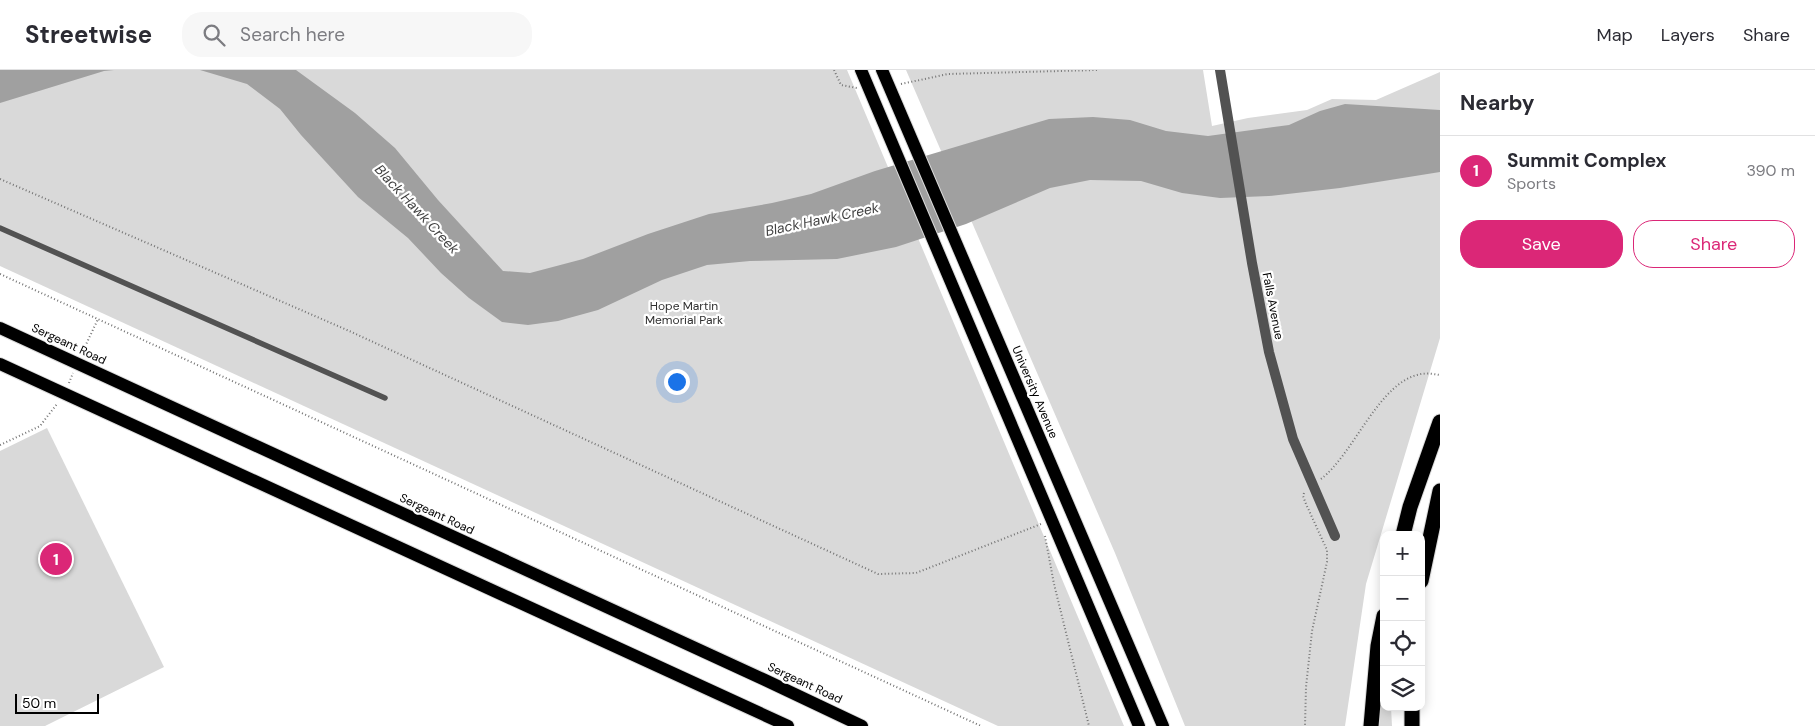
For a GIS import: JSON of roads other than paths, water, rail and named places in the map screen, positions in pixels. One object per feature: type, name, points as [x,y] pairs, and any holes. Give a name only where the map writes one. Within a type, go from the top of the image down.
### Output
[{"type":"highway","points":[[1404,531],[1410,507],[1440,422]]},
{"type":"highway","points":[[1422,576],[1440,491]]},
{"type":"highway","points":[[1371,726],[1377,655],[1383,621]]},
{"type":"highway","points":[[1412,711],[1412,726]]},
{"type":"main road","points":[[861,70],[1139,726]]},
{"type":"main road","name":"University Avenue","points":[[882,70],[1163,726]]},
{"type":"main road","name":"Sergeant Road","points":[[0,328],[862,726]]},
{"type":"main road","points":[[0,364],[788,726]]},
{"type":"street","name":"Falls Avenue","points":[[1220,70],[1252,264],[1269,352],[1293,440],[1335,536]]},
{"type":"lane","points":[[0,228],[385,398]]},
{"type":"water","points":[[0,70],[114,70],[104,71],[0,103]]},
{"type":"water","name":"Black Hawk Creek","points":[[200,70],[296,70],[355,113],[395,148],[438,200],[503,271],[530,273],[583,259],[648,234],[709,214],[811,194],[875,171],[1049,119],[1093,117],[1130,120],[1166,131],[1208,136],[1289,125],[1320,111],[1345,104],[1440,110],[1440,172],[1340,188],[1269,196],[1220,198],[1182,193],[1141,181],[1090,180],[1050,188],[966,224],[896,247],[837,259],[750,261],[707,265],[662,280],[598,310],[558,321],[528,325],[502,322],[469,298],[441,273],[408,238],[358,197],[301,135],[280,109],[247,84]]},
{"type":"place","name":"Summit Complex","points":[[56,559]]},
{"type":"park label","name":"Hope Martin Memorial Park","points":[[684,313]]}]
